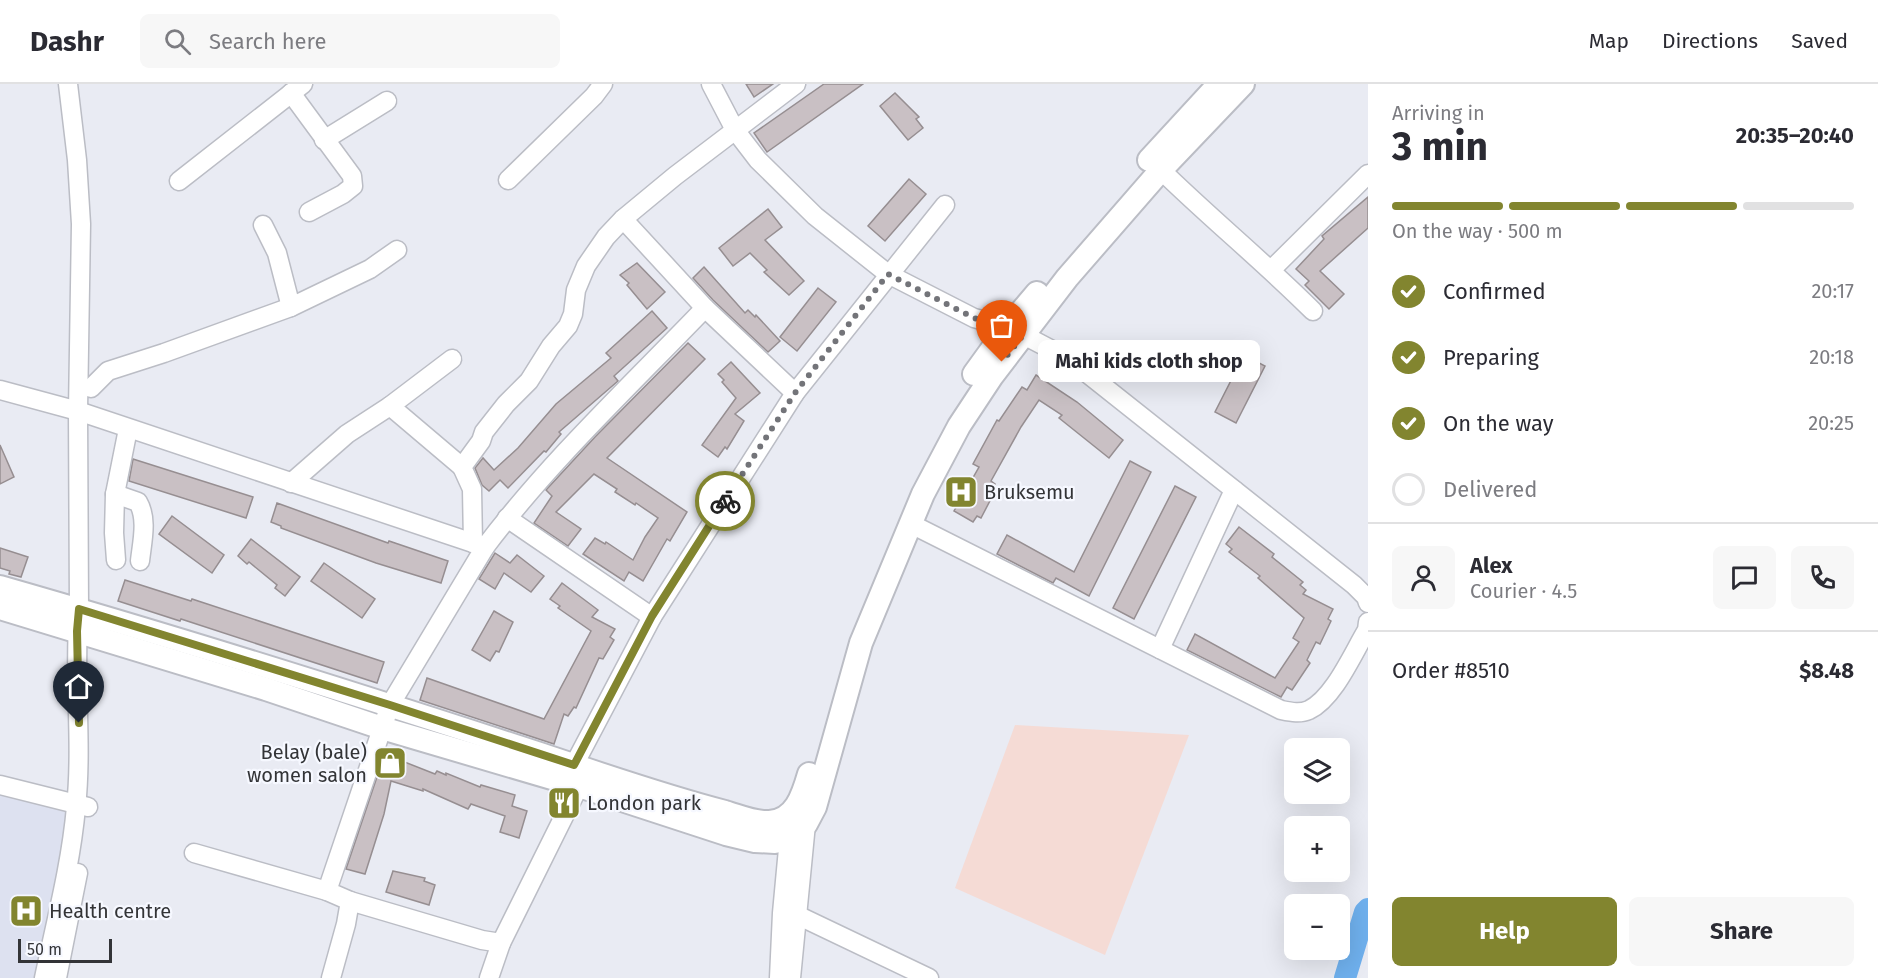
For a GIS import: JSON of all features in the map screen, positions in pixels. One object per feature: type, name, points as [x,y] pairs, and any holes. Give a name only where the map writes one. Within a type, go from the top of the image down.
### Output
[{"type":"main road","points":[[795,820],[833,684],[855,623],[924,458],[962,391],[1161,170],[1243,84]]},
{"type":"main road","points":[[0,587],[83,622],[266,689],[382,728],[749,819],[766,822],[795,820],[815,807],[861,643],[923,494],[959,426],[1015,331],[1144,166],[1217,86]]},
{"type":"main road","points":[[0,608],[83,622],[390,705],[577,776]]},
{"type":"street","points":[[57,978],[74,898],[82,806],[79,723],[89,464],[84,414],[81,224],[77,160],[68,84]]},
{"type":"street","points":[[78,84],[88,189],[91,388],[84,414]]},
{"type":"street","points":[[508,180],[594,96],[603,84]]},
{"type":"street","points":[[711,84],[735,130],[758,160],[815,216],[888,274],[974,318],[1015,331],[1054,351],[1083,370],[1354,585],[1366,597],[1368,603]]},
{"type":"street","points":[[462,468],[484,432],[506,404],[529,381],[551,346],[568,326],[573,314],[576,290],[586,266],[606,237],[623,219],[796,84]]},
{"type":"street","points":[[179,181],[297,88],[324,140],[352,176],[353,186],[343,194],[309,212]]},
{"type":"street","points":[[324,140],[387,101]]},
{"type":"street","points":[[1161,170],[1196,205],[1271,270],[1313,311]]},
{"type":"street","points":[[1271,270],[1368,174]]},
{"type":"street","points":[[489,978],[501,943],[652,616],[795,393],[945,205]]},
{"type":"street","points":[[623,219],[705,309],[795,393]]},
{"type":"street","points":[[263,225],[277,253],[291,307]]},
{"type":"street","points":[[91,388],[108,371],[291,307],[370,270],[398,250]]},
{"type":"street","points":[[327,891],[390,705],[479,545],[507,518],[566,451],[705,309]]},
{"type":"street","points":[[291,483],[347,434],[390,406],[452,359]]},
{"type":"street","points":[[0,390],[84,414],[479,545]]},
{"type":"street","points":[[390,406],[462,468],[472,489],[479,545]]},
{"type":"street","points":[[116,560],[115,494],[128,429]]},
{"type":"street","points":[[1160,649],[1234,490]]},
{"type":"street","points":[[115,494],[138,502],[142,510],[140,561]]},
{"type":"street","points":[[507,518],[652,616]]},
{"type":"street","points":[[911,524],[1281,710],[1295,713],[1307,711],[1318,705],[1332,690],[1367,630],[1368,622]]},
{"type":"street","points":[[0,785],[82,806]]},
{"type":"street","points":[[44,978],[82,806]]},
{"type":"street","points":[[779,978],[789,914],[795,820]]},
{"type":"street","points":[[194,853],[327,891],[350,901],[482,940],[501,943]]},
{"type":"street","points":[[331,978],[350,901]]},
{"type":"street","points":[[789,914],[791,978]]},
{"type":"street","points":[[789,914],[929,978]]},
{"type":"shaded area","points":[[1015,725],[1189,735],[1105,955],[955,888]]},
{"type":"shaded area","name":"Health centre","points":[[0,792],[72,811],[37,978],[0,978]]},
{"type":"building","points":[[746,84],[773,84],[754,97]]},
{"type":"building","points":[[824,84],[863,84],[767,152],[754,133]]},
{"type":"building","points":[[895,93],[919,117],[916,119],[923,128],[908,140],[880,106]]},
{"type":"building","points":[[909,179],[926,194],[885,241],[868,226]]},
{"type":"building","points":[[1368,197],[1368,228],[1320,271],[1344,294],[1329,309],[1305,285],[1309,281],[1296,269],[1324,239],[1322,236]]},
{"type":"building","points":[[768,209],[782,227],[765,240],[804,281],[789,295],[764,272],[767,270],[750,253],[733,266],[719,248]]},
{"type":"building","points":[[637,263],[665,292],[647,309],[627,285],[629,283],[620,275]]},
{"type":"building","points":[[704,267],[745,313],[748,310],[755,317],[756,315],[780,341],[768,352],[693,278]]},
{"type":"building","points":[[818,288],[836,302],[797,351],[780,337]]},
{"type":"building","points":[[652,311],[667,328],[614,376],[618,381],[559,432],[561,434],[546,452],[544,451],[508,488],[500,480],[489,491],[482,485],[475,468],[483,458],[494,470],[518,448],[556,404],[611,358],[606,353]]},
{"type":"building","points":[[688,343],[705,359],[607,458],[687,512],[670,541],[667,539],[643,581],[629,572],[624,581],[583,554],[595,538],[605,544],[606,542],[633,560],[658,518],[615,492],[617,489],[594,474],[556,512],[581,529],[568,546],[534,523],[552,496],[546,490]]},
{"type":"building","points":[[1244,355],[1265,366],[1236,423],[1215,412]]},
{"type":"building","points":[[731,362],[760,393],[735,414],[744,421],[727,449],[725,447],[718,457],[702,445],[736,398],[718,374]]},
{"type":"building","points":[[1036,375],[1077,402],[1123,440],[1109,458],[1059,418],[1062,415],[1039,400],[991,481],[995,484],[990,493],[993,495],[981,518],[977,516],[973,522],[954,511],[979,467],[973,464],[997,420],[999,421],[1022,387],[1027,390]]},
{"type":"building","points":[[0,445],[14,477],[0,484]]},
{"type":"building","points":[[133,459],[253,497],[246,518],[129,481]]},
{"type":"building","points":[[1130,461],[1151,472],[1089,596],[1056,578],[1053,583],[997,554],[1007,535],[1074,572]]},
{"type":"building","points":[[1175,486],[1196,497],[1134,619],[1113,608]]},
{"type":"building","points":[[277,503],[388,543],[389,541],[448,561],[441,583],[376,563],[281,528],[271,522]]},
{"type":"building","points":[[172,516],[224,555],[212,573],[159,534]]},
{"type":"building","points":[[1239,527],[1274,554],[1272,557],[1303,582],[1300,585],[1306,590],[1303,594],[1333,609],[1328,619],[1331,621],[1320,644],[1316,642],[1307,660],[1310,663],[1292,690],[1287,687],[1281,697],[1187,650],[1195,634],[1275,678],[1299,642],[1293,638],[1304,618],[1258,578],[1260,576],[1229,552],[1232,549],[1226,544]]},
{"type":"building","points":[[251,539],[300,577],[285,596],[275,588],[277,585],[238,556]]},
{"type":"building","points":[[0,548],[28,557],[21,577],[9,574],[10,571],[0,568]]},
{"type":"building","points":[[495,553],[510,563],[517,555],[544,576],[531,592],[504,573],[495,589],[479,579]]},
{"type":"building","points":[[324,563],[375,599],[362,618],[311,581]]},
{"type":"building","points":[[125,580],[191,601],[192,599],[384,662],[377,683],[181,619],[180,621],[118,601]]},
{"type":"building","points":[[562,583],[598,610],[592,617],[615,629],[610,637],[614,640],[603,659],[599,658],[576,708],[574,707],[568,716],[564,714],[554,744],[420,700],[427,678],[544,719],[591,631],[558,608],[560,606],[550,599]]},
{"type":"building","points":[[494,611],[513,622],[499,652],[496,651],[490,661],[472,650]]},
{"type":"building","points":[[397,759],[435,774],[437,771],[446,775],[446,773],[480,787],[481,785],[515,795],[512,806],[527,811],[519,838],[500,832],[505,816],[471,804],[468,809],[423,789],[423,791],[391,781],[384,814],[365,874],[346,869],[381,765],[394,769]]},
{"type":"building","points":[[393,871],[425,878],[424,881],[435,885],[429,905],[386,892]]},
{"type":"waterway","points":[[1345,978],[1365,912],[1368,909]]},
{"type":"way so far","points":[[725,501],[795,393],[888,274],[974,318],[1008,327],[1023,335],[1002,362]]},
{"type":"place","name":"Mahi kids cloth shop","points":[[1002,362]]},
{"type":"place","name":"Bruksemu","points":[[961,492]]},
{"type":"place","name":"Belay (bale) women salon","points":[[390,763]]},
{"type":"place","name":"London park","points":[[564,803]]},
{"type":"place","name":"Health centre","points":[[26,911]]},
{"type":"route","points":[[79,723],[77,631],[79,609],[390,705],[574,765],[652,616],[725,501]]}]
